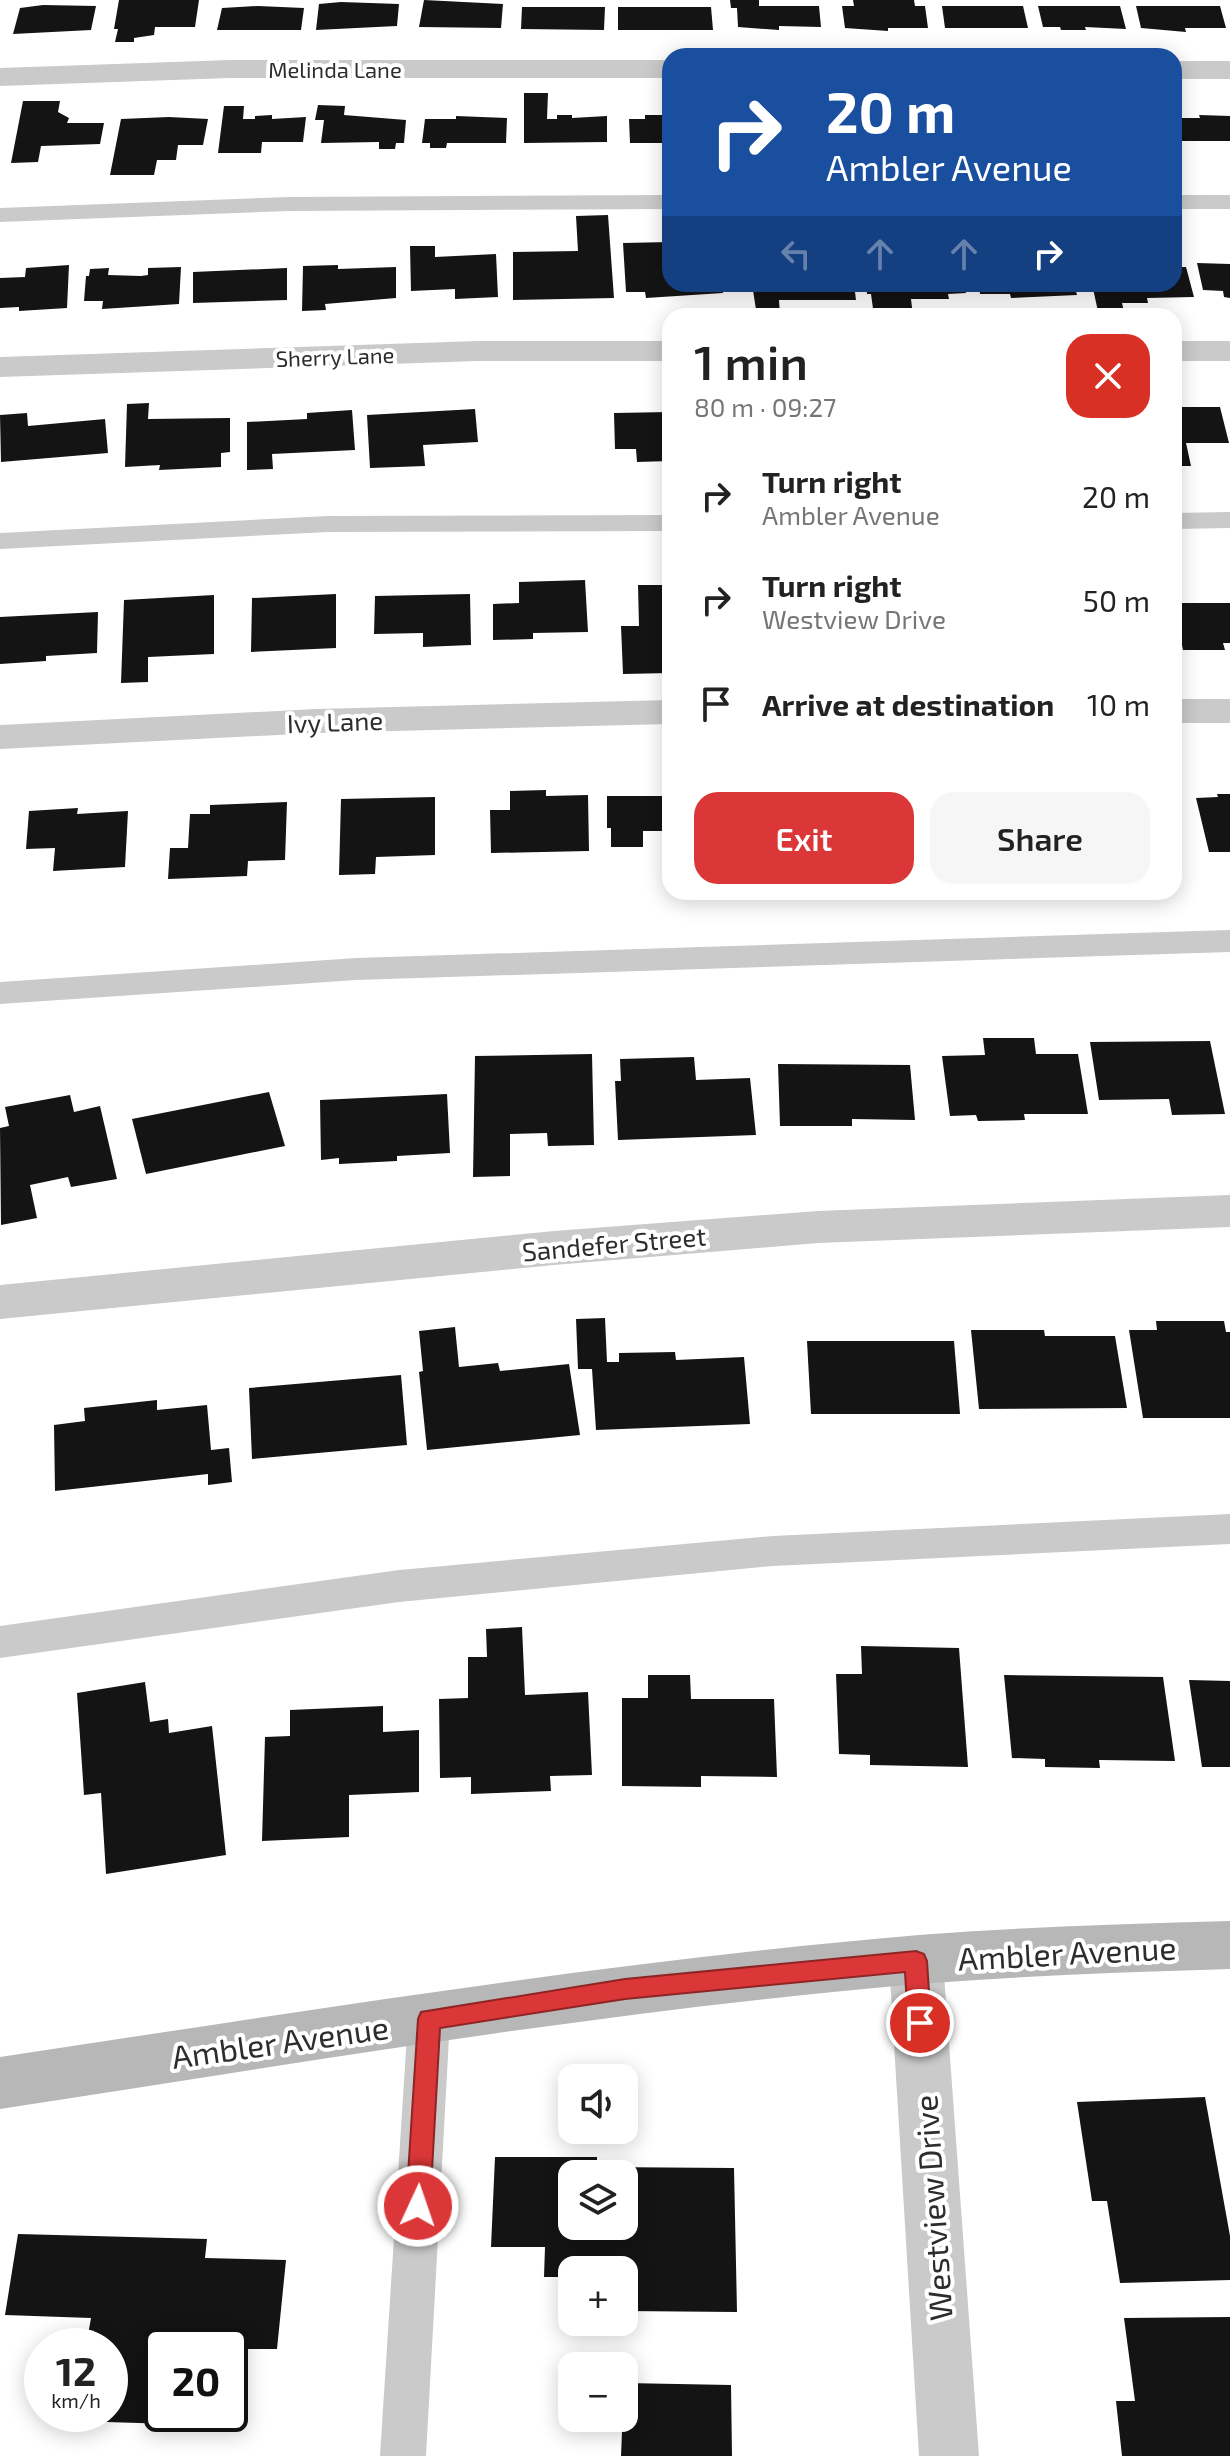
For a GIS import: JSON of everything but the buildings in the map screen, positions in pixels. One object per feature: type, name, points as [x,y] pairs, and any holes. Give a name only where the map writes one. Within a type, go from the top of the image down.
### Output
[{"type":"main road","name":"Ambler Avenue","points":[[0,2083],[625,1989],[916,1961],[1143,1946],[1230,1945]]},
{"type":"street","name":"Melinda Lane","points":[[0,77],[230,69],[662,69]]},
{"type":"street","points":[[1182,70],[1230,70]]},
{"type":"street","name":"Sherry Lane","points":[[0,367],[478,351],[662,351]]},
{"type":"street","points":[[1182,351],[1230,351]]},
{"type":"street","points":[[1182,711],[1230,711]]},
{"type":"street","name":"Ivy Lane","points":[[0,737],[316,721],[662,712]]},
{"type":"street","name":"Sandefer Street","points":[[0,1302],[523,1251],[818,1227],[1230,1211]]},
{"type":"street","name":"Westview Drive","points":[[916,1961],[949,2456]]},
{"type":"lane","points":[[0,215],[289,204],[662,202]]},
{"type":"lane","points":[[1182,202],[1230,202]]},
{"type":"lane","points":[[1182,521],[1230,520]]},
{"type":"lane","points":[[0,541],[328,524],[662,523]]},
{"type":"lane","points":[[0,993],[356,969],[1230,941]]},
{"type":"lane","points":[[0,1642],[399,1586],[773,1551],[1230,1529]]},
{"type":"lane","points":[[403,2456],[429,2019]]},
{"type":"route","points":[[418,2206],[429,2019],[625,1989],[916,1961],[920,2023]]}]
